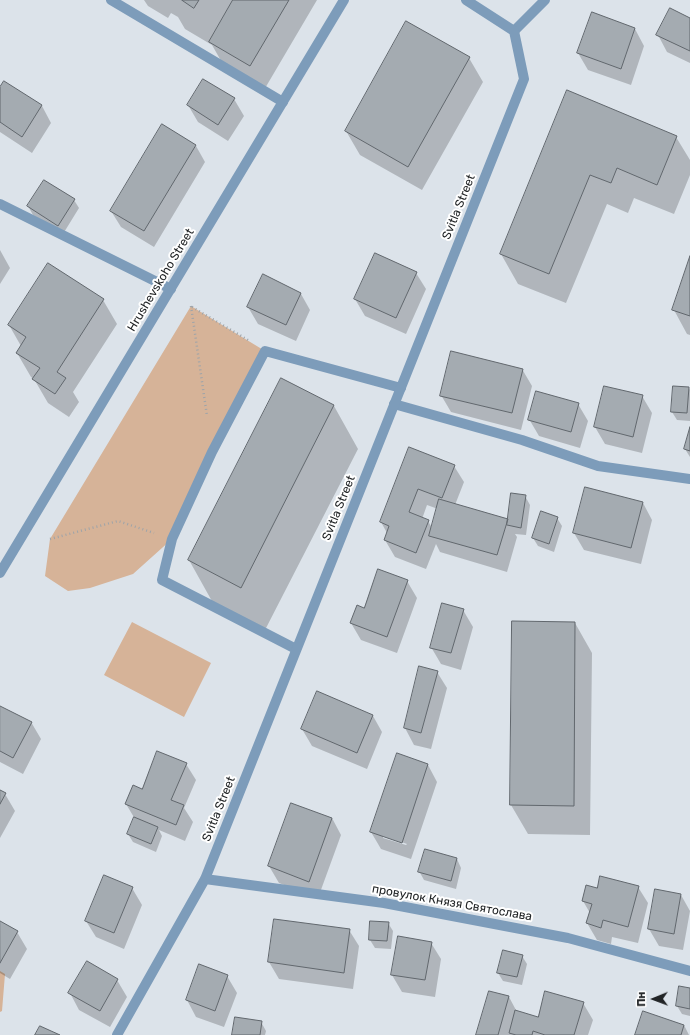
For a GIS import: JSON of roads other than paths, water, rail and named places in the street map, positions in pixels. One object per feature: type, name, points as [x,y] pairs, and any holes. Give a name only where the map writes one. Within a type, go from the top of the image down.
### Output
[{"type":"street","points":[[111,0],[283,102]]},
{"type":"street","name":"Hrushevskoho Street","points":[[0,573],[344,0]]},
{"type":"street","points":[[466,0],[514,31],[545,0]]},
{"type":"street","name":"Svitla Street","points":[[118,1035],[205,879],[524,79],[514,31]]},
{"type":"street","points":[[0,204],[171,289]]},
{"type":"street","points":[[296,649],[162,580],[172,539],[212,452],[266,351],[401,388]]},
{"type":"street","points":[[394,404],[522,440],[598,466],[690,479]]},
{"type":"street","name":"провулок Князя Святослава","points":[[205,879],[392,904],[568,938],[690,971]]}]
